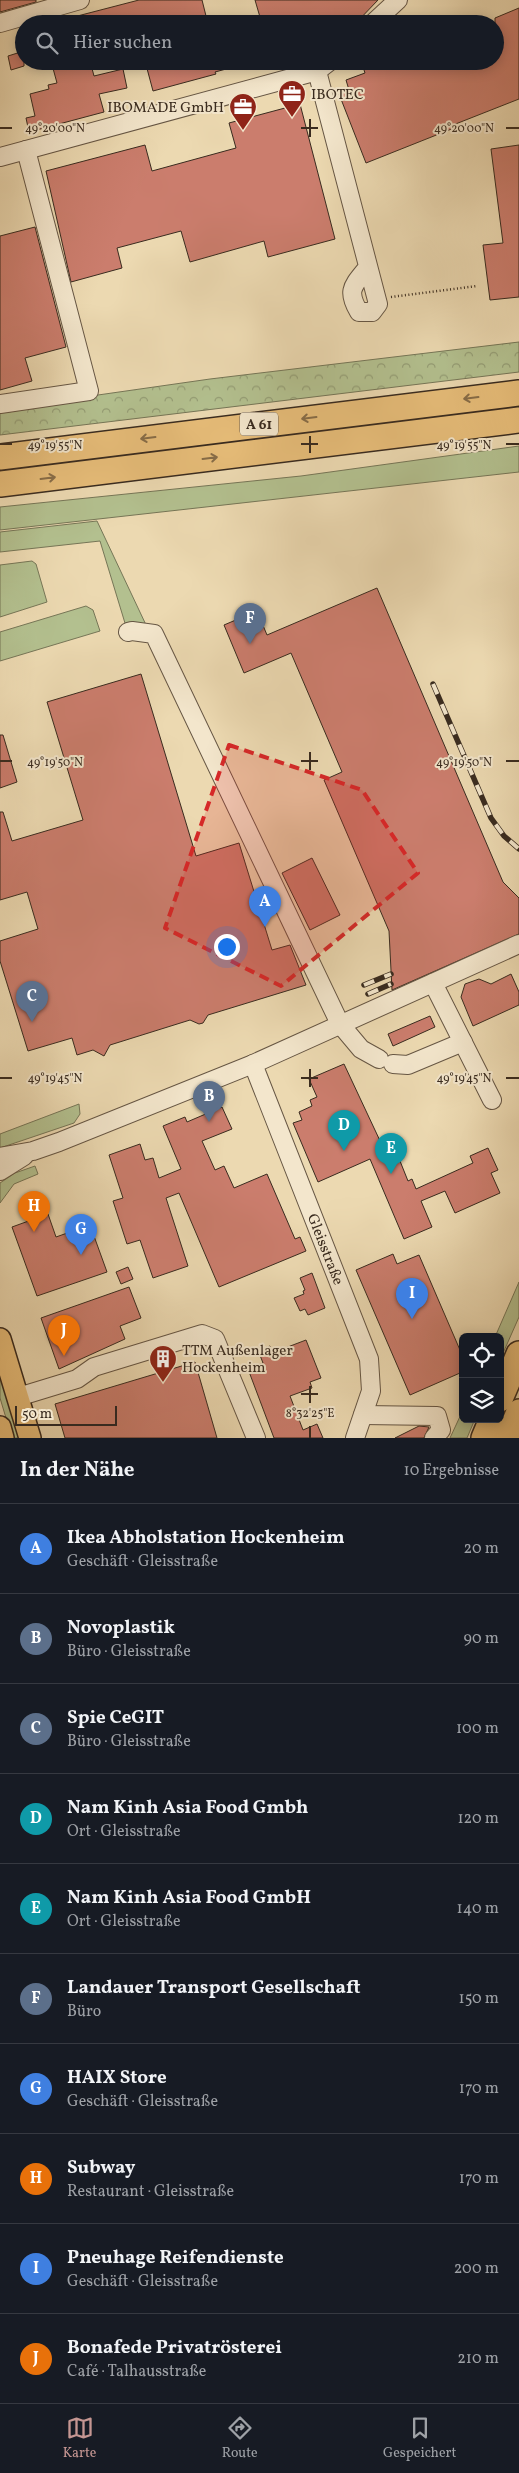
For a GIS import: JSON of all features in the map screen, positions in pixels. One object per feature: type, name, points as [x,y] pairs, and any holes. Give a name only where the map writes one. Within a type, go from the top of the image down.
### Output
[{"type":"highway","name":"A 61","points":[[0,457],[519,392]]},
{"type":"highway","name":"A 61","points":[[0,484],[519,420]]},
{"type":"highway","points":[[504,1390],[519,1354]]},
{"type":"highway","points":[[508,1438],[519,1412]]},
{"type":"highway","points":[[484,1438],[490,1423]]},
{"type":"main road","points":[[0,1339],[30,1438]]},
{"type":"main road","points":[[0,1427],[3,1438]]},
{"type":"street","points":[[28,15],[80,0]]},
{"type":"street","points":[[382,15],[398,0]]},
{"type":"street","points":[[0,23],[15,19]]},
{"type":"street","points":[[0,157],[310,70]]},
{"type":"street","points":[[325,70],[368,268],[378,304],[372,312],[359,312],[351,298],[352,287],[368,268]]},
{"type":"street","points":[[0,404],[89,391],[26,150]]},
{"type":"street","points":[[128,632],[154,634],[340,1024],[361,1049],[386,1061],[408,1065],[463,1042]]},
{"type":"street","points":[[0,1171],[34,1151],[253,1064],[519,944]]},
{"type":"street","points":[[433,983],[492,1100]]},
{"type":"street","name":"Gleisstraße","points":[[253,1064],[369,1359],[371,1390],[355,1438]]},
{"type":"street","points":[[0,1157],[34,1151]]},
{"type":"street","points":[[18,1397],[77,1379],[94,1367],[202,1334],[215,1339],[256,1438]]},
{"type":"street","points":[[363,1415],[437,1416],[441,1430],[434,1438]]},
{"type":"path","points":[[377,298],[477,286]]},
{"type":"highlighted area","points":[[229,745],[362,790],[418,873],[281,986],[165,928]]},
{"type":"green space","points":[[519,342],[519,372],[0,435],[0,409],[210,379]]},
{"type":"green space","points":[[519,446],[519,472],[0,530],[0,507],[301,476]]},
{"type":"green space","points":[[97,521],[147,627],[128,633],[100,541],[0,552],[0,532]]},
{"type":"green space","points":[[32,561],[36,564],[47,602],[0,617],[0,565]]},
{"type":"green space","points":[[86,606],[93,610],[100,631],[0,661],[0,632]]},
{"type":"green space","points":[[79,1104],[80,1114],[74,1123],[0,1148],[0,1134]]},
{"type":"green space","points":[[35,1166],[38,1174],[14,1184],[0,1203],[0,1183],[15,1173]]},
{"type":"green space","points":[[519,1282],[519,1317],[504,1351],[504,1333],[497,1333]]},
{"type":"green space","points":[[0,1359],[26,1438],[12,1438],[0,1398]]},
{"type":"green space","points":[[459,1419],[459,1423],[473,1423],[467,1438],[450,1438]]},
{"type":"building","points":[[0,0],[36,0],[36,2],[0,12]]},
{"type":"building","points":[[139,0],[202,0],[206,15],[81,15]]},
{"type":"building","points":[[255,0],[378,0],[364,15],[259,15]]},
{"type":"building","points":[[519,8],[519,99],[453,125],[454,128],[366,163],[339,94],[349,90],[346,80],[365,73],[364,70],[504,70],[504,15],[502,15]]},
{"type":"building","points":[[15,54],[15,69],[11,70],[8,56]]},
{"type":"building","points":[[53,70],[92,70],[94,76],[123,70],[127,88],[99,94],[104,112],[29,132],[26,118],[35,116],[30,94],[49,89],[48,85],[57,83]]},
{"type":"building","points":[[147,70],[222,70],[215,72],[216,74],[153,91]]},
{"type":"building","points":[[300,104],[335,239],[268,257],[264,241],[190,262],[181,231],[117,248],[122,268],[71,282],[46,171],[145,145],[152,171],[236,148],[229,123]]},
{"type":"building","points":[[519,145],[519,297],[490,300],[483,245],[503,243],[491,149]]},
{"type":"building","points":[[35,227],[66,347],[25,358],[32,381],[0,390],[0,236]]},
{"type":"building","points":[[377,588],[503,882],[519,898],[519,934],[392,990],[389,931],[324,780],[342,772],[291,653],[244,673],[224,625],[257,611],[267,635]]},
{"type":"building","points":[[141,674],[196,856],[239,843],[272,950],[290,945],[306,985],[208,1015],[203,1023],[199,1024],[190,1020],[110,1045],[104,1056],[93,1050],[77,1055],[72,1038],[28,1051],[0,961],[0,941],[38,929],[27,892],[0,900],[0,812],[3,812],[12,841],[83,820],[47,702]]},
{"type":"building","points":[[0,735],[3,735],[17,782],[0,788]]},
{"type":"building","points":[[312,858],[340,915],[310,930],[282,873]]},
{"type":"building","points":[[511,974],[519,992],[519,1005],[473,1026],[461,997],[465,984],[479,979],[491,984]]},
{"type":"building","points":[[430,1016],[435,1027],[393,1046],[388,1034]]},
{"type":"building","points":[[344,1064],[389,1160],[398,1156],[408,1181],[412,1179],[416,1189],[473,1163],[470,1156],[488,1148],[498,1170],[491,1173],[500,1193],[455,1213],[445,1191],[421,1201],[432,1227],[404,1239],[370,1159],[318,1182],[293,1123],[302,1120],[299,1112],[312,1106],[310,1100],[317,1097],[309,1079]]},
{"type":"building","points":[[222,1107],[232,1129],[202,1141],[215,1170],[224,1166],[234,1188],[267,1174],[295,1239],[300,1237],[306,1251],[219,1287],[179,1193],[166,1198],[188,1266],[153,1278],[140,1240],[127,1244],[113,1201],[123,1198],[109,1155],[140,1144],[145,1160],[153,1158],[159,1178],[181,1169],[163,1126],[185,1117],[187,1122]]},
{"type":"building","points":[[48,1214],[56,1237],[90,1225],[107,1272],[37,1296],[12,1227]]},
{"type":"building","points":[[393,1254],[397,1264],[419,1255],[459,1348],[459,1373],[410,1395],[356,1270]]},
{"type":"building","points":[[128,1267],[133,1279],[121,1284],[116,1272]]},
{"type":"building","points":[[312,1273],[325,1308],[308,1315],[305,1309],[300,1311],[294,1298],[304,1294],[303,1291],[305,1290],[300,1278]]},
{"type":"building","points":[[129,1287],[141,1318],[120,1326],[125,1339],[59,1369],[41,1318]]},
{"type":"building","points":[[306,1340],[321,1378],[310,1382],[312,1388],[290,1396],[303,1430],[317,1424],[323,1438],[274,1438],[248,1369],[263,1363],[258,1350],[270,1346],[272,1353]]},
{"type":"building","name":"TTM Außenlager Hockenheim","points":[[195,1362],[217,1438],[65,1438],[55,1404]]},
{"type":"building","points":[[419,1426],[429,1427],[424,1438],[395,1438]]},
{"type":"railway","points":[[433,684],[491,818],[504,836],[519,849]]},
{"type":"railway","points":[[364,985],[391,974]]},
{"type":"railway","points":[[368,994],[391,984]]},
{"type":"place","name":"IBOTEC","points":[[292,118]]},
{"type":"place","name":"IBOMADE GmbH","points":[[243,131]]},
{"type":"place","name":"Landauer Transport Gesellschaft","points":[[250,644]]},
{"type":"place","name":"Ikea Abholstation Hockenheim","points":[[265,927]]},
{"type":"place","name":"Spie CeGIT","points":[[32,1022]]},
{"type":"place","name":"Novoplastik","points":[[209,1122]]},
{"type":"place","name":"Nam Kinh Asia Food Gmbh","points":[[344,1151]]},
{"type":"place","name":"Nam Kinh Asia Food GmbH","points":[[391,1174]]},
{"type":"place","name":"Subway","points":[[34,1232]]},
{"type":"place","name":"HAIX Store","points":[[81,1255]]},
{"type":"place","name":"Pneuhage Reifendienste","points":[[412,1319]]},
{"type":"place","name":"Bonafede Privatrösterei","points":[[64,1356]]},
{"type":"place","name":"TTM Außenlager Hockenheim","points":[[163,1383]]}]
